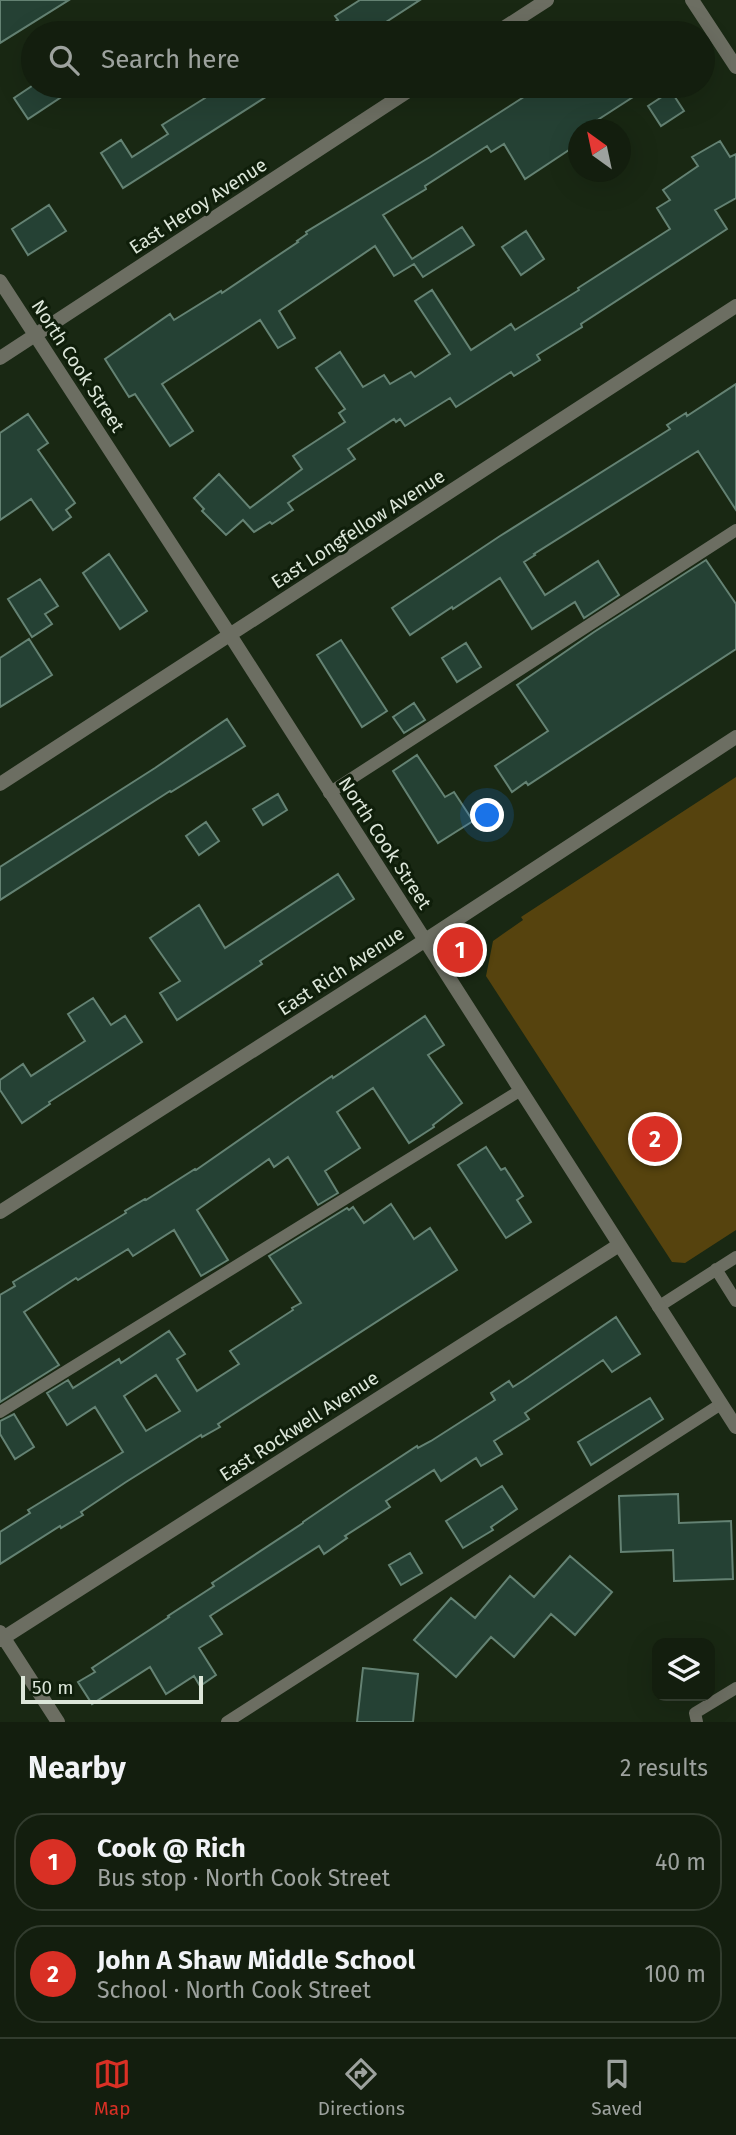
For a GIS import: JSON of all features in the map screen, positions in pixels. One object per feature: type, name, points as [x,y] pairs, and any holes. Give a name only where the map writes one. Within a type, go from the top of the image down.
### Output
[{"type":"street","points":[[515,21],[547,0]]},
{"type":"street","points":[[692,0],[706,21]]},
{"type":"street","points":[[715,35],[736,67]]},
{"type":"street","name":"East Heroy Avenue","points":[[0,358],[398,98]]},
{"type":"street","name":"North Cook Street","points":[[0,281],[230,635],[736,1427]]},
{"type":"street","name":"East Longfellow Avenue","points":[[0,785],[736,306]]},
{"type":"street","name":"East Rich Avenue","points":[[0,1212],[736,737]]},
{"type":"street","name":"East Rockwell Avenue","points":[[1,1636],[619,1245]]},
{"type":"street","points":[[1,1636],[58,1722]]},
{"type":"lane","points":[[329,793],[736,530]]},
{"type":"lane","points":[[0,1412],[521,1090]]},
{"type":"lane","points":[[659,1307],[736,1257]]},
{"type":"lane","points":[[716,1269],[736,1301]]},
{"type":"lane","points":[[227,1722],[721,1404]]},
{"type":"lane","points":[[697,1722],[695,1713],[736,1688]]},
{"type":"shaded area","points":[[736,777],[736,1230],[685,1263],[672,1262],[486,976],[493,941],[523,920],[521,917]]},
{"type":"building","points":[[0,0],[69,0],[35,21],[21,21],[21,30],[0,43]]},
{"type":"building","points":[[360,0],[420,0],[388,21],[337,21],[335,16]]},
{"type":"building","points":[[21,93],[21,98],[60,98],[28,119],[14,98]]},
{"type":"building","points":[[205,98],[264,98],[123,188],[101,153],[121,140],[132,157],[168,134],[162,125]]},
{"type":"building","points":[[522,98],[631,98],[599,119],[568,119],[568,151],[525,179],[504,144],[491,152],[487,146],[425,186],[426,189],[383,215],[412,259],[462,227],[474,245],[423,277],[414,264],[394,276],[375,246],[279,311],[295,338],[278,348],[260,320],[162,384],[193,431],[170,446],[135,394],[129,397],[105,359],[170,314],[174,320],[221,291],[222,293],[298,242],[306,232]]},
{"type":"building","points":[[660,98],[676,98],[684,111],[661,126],[648,106]]},
{"type":"building","points":[[720,141],[730,157],[736,154],[736,198],[715,210],[727,229],[581,324],[582,327],[537,355],[540,360],[514,376],[511,372],[456,407],[450,398],[405,426],[400,419],[396,422],[394,419],[348,449],[355,459],[288,503],[293,510],[272,524],[270,522],[254,532],[243,520],[226,535],[202,511],[204,509],[194,498],[219,474],[250,508],[302,469],[293,456],[345,422],[339,413],[345,409],[316,368],[340,352],[363,387],[384,375],[390,384],[411,372],[415,377],[450,354],[415,301],[432,290],[471,350],[511,324],[515,330],[670,229],[657,208],[670,200],[663,190],[698,166],[692,157]]},
{"type":"building","points":[[49,205],[66,231],[28,255],[12,229]]},
{"type":"building","points":[[526,231],[544,259],[521,275],[502,247]]},
{"type":"building","points":[[736,384],[736,510],[698,451],[524,562],[545,595],[598,561],[619,595],[584,618],[575,602],[532,629],[500,578],[410,635],[392,608],[670,429],[667,425],[686,413],[687,416]]},
{"type":"building","points":[[28,414],[48,443],[38,450],[75,503],[66,510],[71,517],[53,530],[31,499],[0,520],[0,433]]},
{"type":"building","points":[[109,554],[147,611],[120,629],[83,573]]},
{"type":"building","points":[[706,560],[736,604],[736,649],[528,785],[526,782],[512,792],[495,766],[548,731],[517,685]]},
{"type":"building","points":[[40,579],[58,606],[45,614],[52,624],[32,637],[8,599]]},
{"type":"building","points":[[29,639],[52,675],[0,707],[0,658]]},
{"type":"building","points":[[341,640],[387,711],[362,727],[317,655]]},
{"type":"building","points":[[466,643],[481,667],[457,682],[442,658]]},
{"type":"building","points":[[414,703],[425,720],[404,733],[393,717]]},
{"type":"building","points":[[227,719],[245,746],[0,900],[0,867]]},
{"type":"building","points":[[417,755],[445,797],[454,792],[473,821],[438,843],[393,771]]},
{"type":"building","points":[[278,794],[287,810],[263,825],[253,809]]},
{"type":"building","points":[[206,822],[219,841],[199,855],[186,836]]},
{"type":"building","points":[[338,874],[354,899],[177,1020],[160,993],[180,981],[150,938],[199,905],[225,948]]},
{"type":"building","points":[[93,998],[111,1025],[125,1016],[142,1042],[49,1102],[50,1104],[22,1123],[0,1090],[0,1080],[23,1064],[31,1076],[85,1041],[68,1014]]},
{"type":"building","points":[[425,1016],[444,1045],[428,1055],[462,1103],[433,1125],[434,1127],[409,1143],[373,1088],[337,1112],[360,1148],[325,1171],[338,1193],[318,1205],[288,1157],[274,1167],[269,1159],[197,1210],[228,1260],[201,1276],[174,1230],[133,1256],[128,1249],[78,1280],[76,1278],[24,1312],[59,1365],[0,1402],[0,1295],[15,1286],[13,1282],[196,1170],[332,1076],[333,1078]]},
{"type":"building","points":[[486,1147],[501,1170],[505,1168],[523,1196],[517,1200],[531,1222],[506,1238],[458,1165]]},
{"type":"building","points":[[391,1204],[414,1239],[430,1228],[457,1270],[218,1424],[220,1427],[202,1437],[201,1435],[81,1512],[83,1515],[61,1528],[60,1526],[0,1564],[0,1532],[30,1513],[28,1510],[123,1452],[95,1407],[67,1425],[47,1393],[68,1380],[73,1388],[119,1359],[121,1363],[169,1331],[185,1354],[177,1359],[197,1391],[239,1364],[230,1351],[301,1303],[269,1256],[347,1208],[349,1210],[353,1207],[364,1223]],"holes":[[[156,1375],[180,1411],[146,1431],[124,1396]]]},
{"type":"building","points":[[616,1317],[640,1354],[612,1372],[603,1360],[525,1413],[529,1419],[494,1441],[502,1454],[481,1466],[476,1458],[441,1481],[434,1470],[386,1501],[390,1507],[345,1536],[347,1538],[324,1554],[319,1546],[210,1616],[222,1634],[199,1648],[216,1675],[200,1686],[194,1676],[166,1694],[150,1667],[92,1704],[78,1682],[95,1672],[92,1668],[350,1490],[495,1400],[491,1393],[509,1381],[513,1387]]},
{"type":"building","points":[[650,1398],[663,1419],[591,1465],[578,1442]]},
{"type":"building","points":[[14,1414],[34,1447],[15,1459],[0,1434],[0,1421]]},
{"type":"building","points":[[502,1486],[517,1509],[491,1527],[493,1530],[463,1548],[446,1521]]},
{"type":"building","points":[[678,1494],[679,1523],[731,1521],[733,1579],[674,1581],[673,1550],[621,1552],[619,1496]]},
{"type":"building","points":[[410,1553],[422,1573],[401,1585],[389,1565]]},
{"type":"building","points":[[570,1556],[612,1592],[575,1635],[551,1614],[514,1657],[491,1637],[456,1677],[414,1640],[451,1598],[475,1618],[510,1576],[534,1597]]},
{"type":"building","points":[[363,1668],[418,1674],[413,1722],[357,1722]]},
{"type":"place","name":"Cook @ Rich","points":[[460,950]]},
{"type":"place","name":"John A Shaw Middle School","points":[[655,1139]]}]
